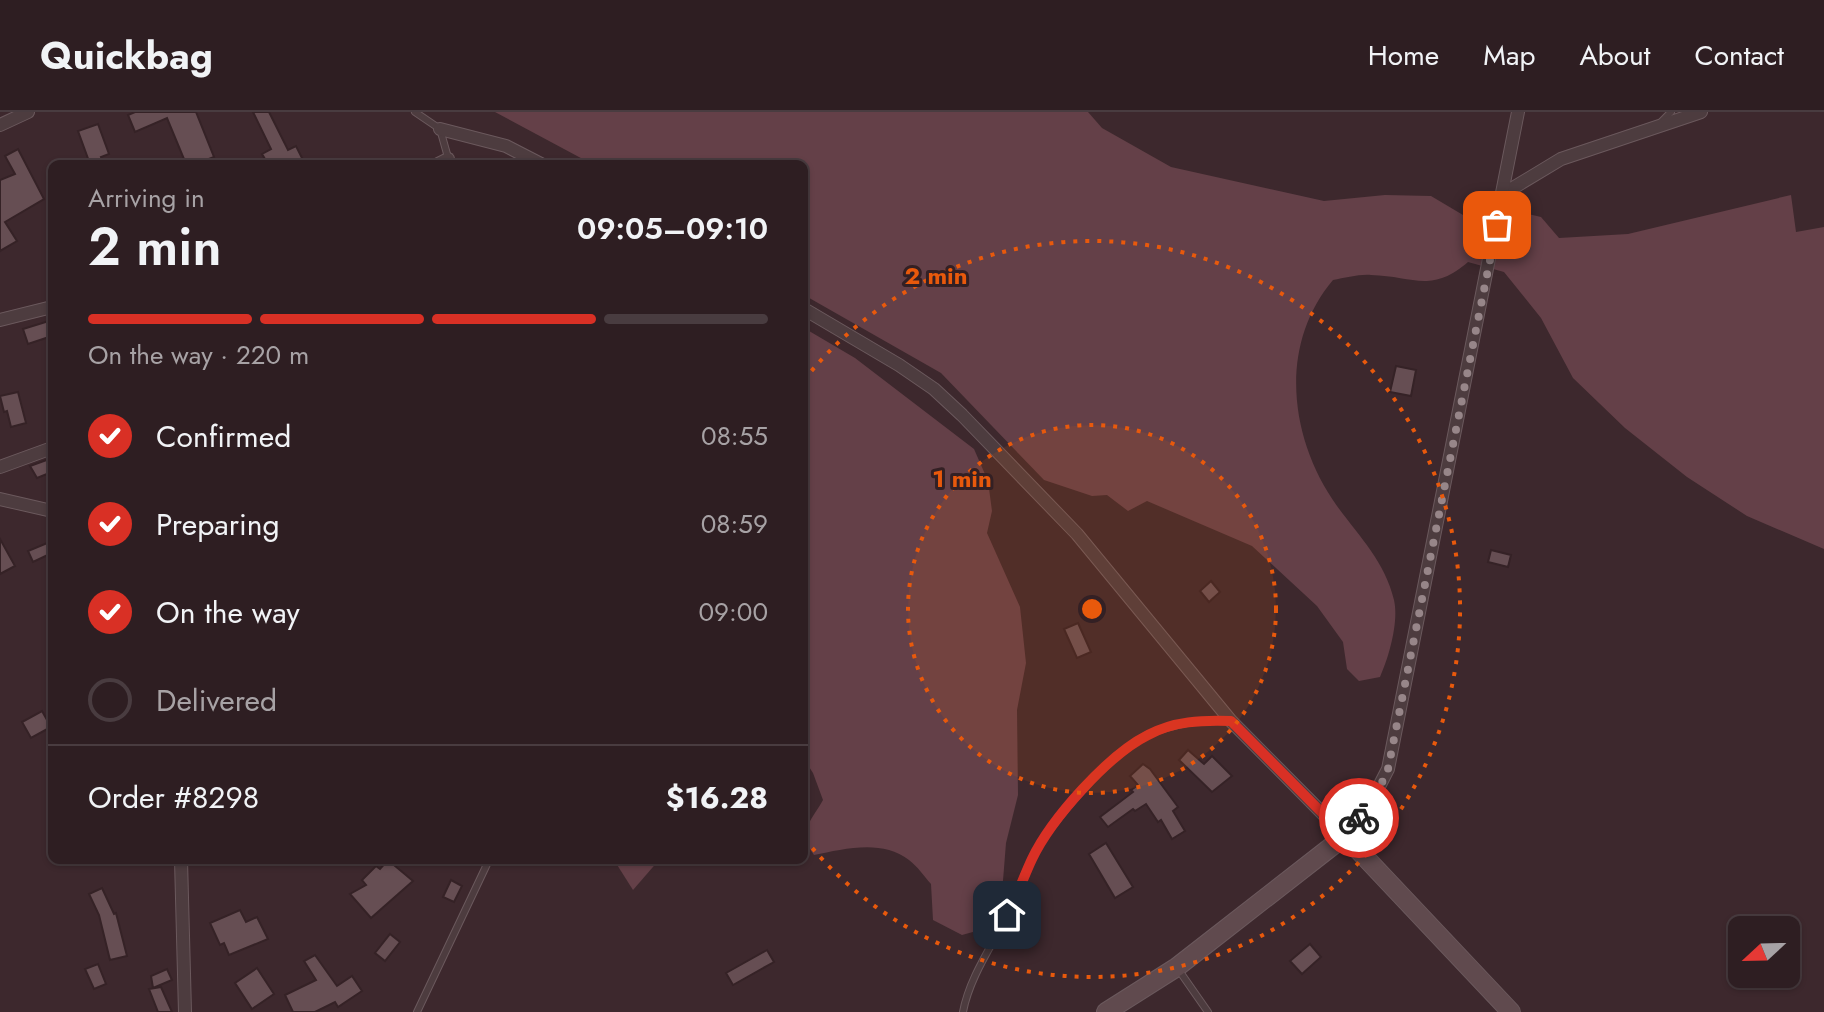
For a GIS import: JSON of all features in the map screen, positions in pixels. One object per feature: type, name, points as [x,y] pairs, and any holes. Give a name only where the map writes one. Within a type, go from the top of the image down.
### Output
[{"type":"main road","points":[[1106,1012],[1177,967],[1345,836],[1511,1012]]},
{"type":"street","points":[[0,125],[28,112]]},
{"type":"street","points":[[808,311],[899,365],[934,389],[962,415],[1077,534],[1231,721],[1345,836],[1370,804],[1388,769],[1518,112]]},
{"type":"street","points":[[1503,194],[1561,159],[1701,112]]},
{"type":"street","points":[[440,129],[506,146],[533,160]]},
{"type":"street","points":[[0,320],[48,308]]},
{"type":"street","points":[[0,467],[48,449]]},
{"type":"street","points":[[0,499],[48,510]]},
{"type":"street","points":[[181,864],[185,1012]]},
{"type":"lane","points":[[415,112],[440,129],[446,160]]},
{"type":"lane","points":[[1657,127],[1671,112]]},
{"type":"lane","points":[[963,1012],[972,984],[1020,890],[1033,857],[1061,813],[1091,780],[1147,735],[1198,719],[1231,721]]},
{"type":"lane","points":[[417,1012],[487,864]]},
{"type":"lane","points":[[1177,967],[1208,1012]]},
{"type":"shaded area","points":[[495,112],[1088,112],[1102,128],[1171,167],[1324,201],[1385,195],[1431,196],[1463,215],[1472,239],[1511,244],[1524,213],[1541,217],[1559,238],[1628,234],[1791,195],[1796,232],[1824,227],[1824,549],[1747,516],[1687,477],[1625,428],[1573,378],[1541,318],[1504,272],[1468,262],[1443,278],[1432,280],[1366,275],[1333,280],[1315,306],[1304,333],[1297,362],[1296,392],[1308,452],[1321,480],[1378,561],[1394,600],[1392,639],[1380,677],[1359,681],[1347,669],[1343,642],[1317,606],[1252,546],[1147,501],[1128,511],[1107,495],[1092,496],[1044,480],[941,373],[808,297],[808,160],[585,160]]},
{"type":"shaded area","points":[[808,330],[855,358],[974,449],[988,481],[992,511],[987,533],[1020,607],[1026,663],[1017,710],[1018,795],[1006,843],[1002,893],[991,927],[962,935],[933,920],[931,884],[912,862],[898,854],[863,847],[814,855],[808,845],[808,825],[823,800],[808,765]]},
{"type":"shaded area","points":[[617,864],[656,864],[633,890]]},
{"type":"building","points":[[135,112],[196,112],[214,157],[184,160],[167,118],[135,132],[128,115]]},
{"type":"building","points":[[253,112],[269,112],[288,150],[296,146],[303,160],[266,160],[262,154],[271,149]]},
{"type":"building","points":[[98,124],[109,154],[101,157],[102,160],[89,160],[78,131]]},
{"type":"building","points":[[18,149],[44,199],[5,222],[17,241],[0,251],[0,180],[15,174],[5,156]]},
{"type":"building","points":[[48,321],[48,337],[28,344],[23,329]]},
{"type":"building","points":[[1396,366],[1416,370],[1411,396],[1390,392]]},
{"type":"building","points":[[18,392],[26,423],[11,427],[0,396]]},
{"type":"building","points":[[48,459],[48,474],[37,478],[30,466]]},
{"type":"building","points":[[0,539],[15,566],[0,574]]},
{"type":"building","points":[[48,543],[48,555],[33,562],[28,551]]},
{"type":"building","points":[[1491,550],[1511,555],[1508,567],[1488,562]]},
{"type":"building","points":[[1211,581],[1220,592],[1209,602],[1200,591]]},
{"type":"building","points":[[1078,623],[1091,652],[1077,658],[1064,629]]},
{"type":"building","points":[[42,711],[48,729],[31,738],[22,722]]},
{"type":"building","points":[[1188,750],[1204,764],[1212,756],[1232,776],[1212,792],[1179,760]]},
{"type":"building","points":[[1143,764],[1178,807],[1173,811],[1185,831],[1172,839],[1161,820],[1158,822],[1146,804],[1135,811],[1133,809],[1108,827],[1100,817],[1133,792],[1131,790],[1138,785],[1130,776]]},
{"type":"building","points":[[1106,843],[1133,887],[1115,898],[1089,854]]},
{"type":"building","points":[[384,864],[393,864],[413,881],[371,918],[350,894],[366,885],[362,880],[376,866],[380,869]]},
{"type":"building","points":[[451,880],[462,886],[454,902],[443,897]]},
{"type":"building","points":[[102,888],[116,913],[127,956],[110,960],[99,915],[89,894]]},
{"type":"building","points":[[240,910],[246,922],[257,917],[268,939],[229,955],[224,943],[220,945],[210,923]]},
{"type":"building","points":[[390,934],[400,942],[385,961],[375,953]]},
{"type":"building","points":[[1310,944],[1321,957],[1302,974],[1290,961]]},
{"type":"building","points":[[767,950],[774,962],[733,985],[726,973]]},
{"type":"building","points":[[315,955],[337,986],[352,976],[362,991],[338,1007],[335,1002],[315,1012],[293,1012],[285,995],[316,980],[304,961]]},
{"type":"building","points":[[98,964],[106,984],[94,989],[85,969]]},
{"type":"building","points":[[257,968],[274,994],[252,1009],[235,983]]},
{"type":"building","points":[[167,969],[172,980],[153,988],[151,976]]},
{"type":"building","points":[[161,987],[172,1012],[158,1012],[149,989]]},
{"type":"way so far","points":[[1359,818],[1388,769],[1497,225]]},
{"type":"route","points":[[1007,915],[1033,857],[1061,813],[1091,780],[1147,735],[1198,719],[1231,721],[1345,836],[1359,818]]}]
